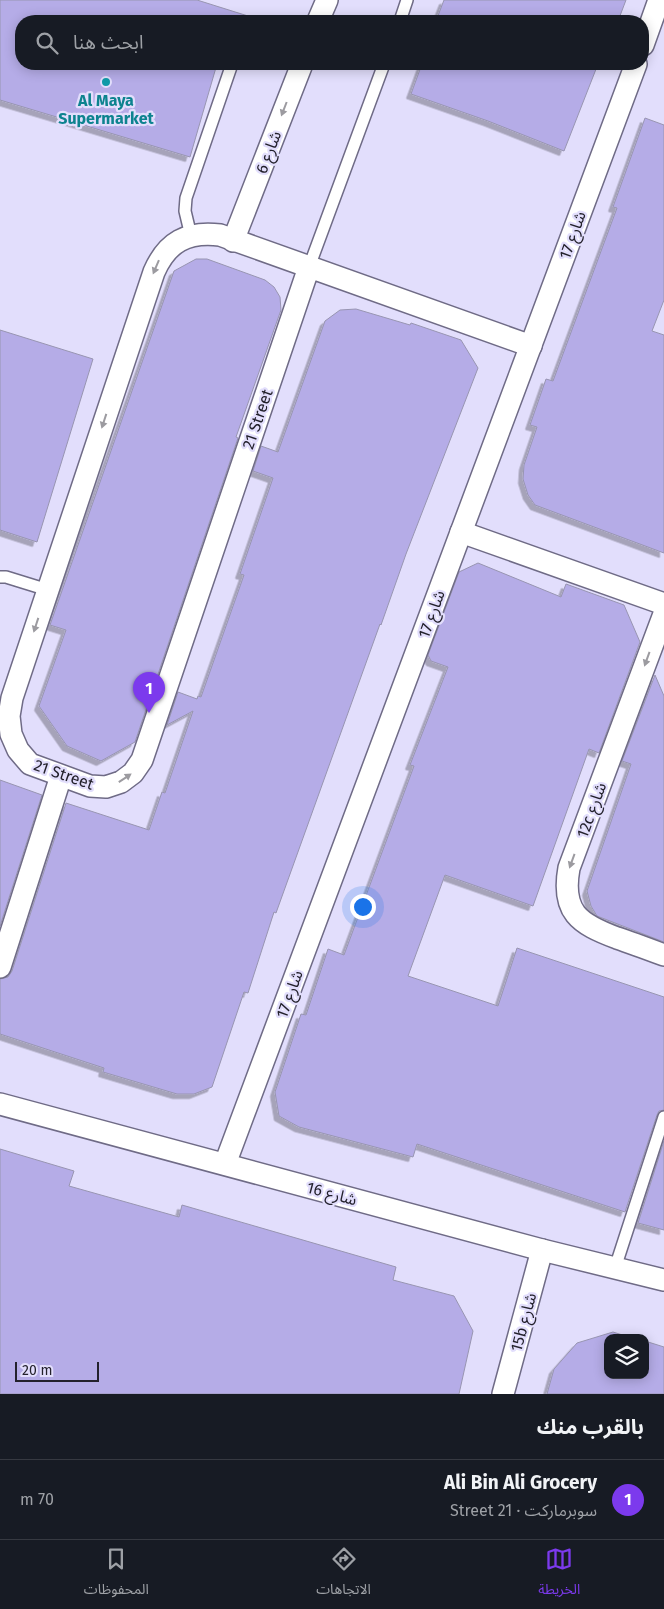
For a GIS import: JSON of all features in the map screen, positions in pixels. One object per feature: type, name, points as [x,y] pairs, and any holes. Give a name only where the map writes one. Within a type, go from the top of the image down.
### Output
[{"type":"street","points":[[321,15],[327,0]]},
{"type":"street","points":[[649,28],[659,0]]},
{"type":"street","name":"شارع 6","points":[[233,241],[300,70]]},
{"type":"street","name":"شارع 17","points":[[225,1164],[634,70]]},
{"type":"street","points":[[191,236],[205,234],[220,236],[531,346]]},
{"type":"street","name":"21 Street","points":[[191,236],[182,239],[169,248],[160,259],[154,272],[12,698],[9,716],[11,734],[18,750],[30,764],[90,786],[106,787],[121,782],[133,773],[142,760],[308,267]]},
{"type":"street","points":[[461,532],[664,604]]},
{"type":"street","name":"12c شارع","points":[[664,614],[569,868],[566,882],[567,896],[581,921],[593,929],[664,954]]},
{"type":"street","points":[[0,967],[61,776]]},
{"type":"street","name":"شارع 16","points":[[0,1104],[542,1250],[664,1280]]},
{"type":"street","name":"15b شارع","points":[[503,1394],[542,1250]]},
{"type":"lane","points":[[402,15],[407,0]]},
{"type":"lane","points":[[191,236],[185,211],[186,198],[230,70]]},
{"type":"lane","points":[[308,267],[382,70]]},
{"type":"lane","points":[[0,577],[6,577],[48,590]]},
{"type":"lane","points":[[615,1268],[664,1117]]},
{"type":"building","name":"Al Maya Supermarket","points":[[0,0],[197,0],[245,15],[15,15],[15,70],[215,70],[190,157],[0,100]]},
{"type":"building","points":[[444,0],[626,0],[620,15],[438,15]]},
{"type":"building","points":[[420,70],[596,70],[564,151],[488,121],[411,94]]},
{"type":"building","points":[[645,118],[664,125],[664,300],[652,331],[664,335],[664,553],[535,505],[528,495],[523,479],[524,465],[537,427],[530,425],[546,379],[553,381],[617,208],[613,207]]},
{"type":"building","points":[[196,259],[207,259],[265,280],[274,287],[280,297],[281,310],[236,437],[238,438],[135,742],[101,761],[67,746],[39,706],[66,630],[50,625],[174,271]]},
{"type":"building","points":[[356,309],[410,325],[411,323],[461,340],[478,368],[380,624],[276,913],[274,912],[248,993],[244,992],[212,1087],[194,1094],[177,1094],[103,1072],[104,1068],[0,1034],[0,979],[8,977],[12,971],[66,803],[149,830],[162,792],[165,793],[193,711],[167,725],[178,692],[197,699],[198,696],[201,697],[244,575],[240,574],[273,478],[253,471],[261,446],[278,452],[325,321],[340,310]]},
{"type":"building","points":[[0,330],[93,359],[37,542],[0,530]]},
{"type":"building","points":[[478,563],[561,597],[566,584],[624,605],[640,642],[599,753],[589,749],[533,906],[445,875],[408,976],[498,1006],[517,948],[664,997],[664,1110],[659,1111],[657,1115],[625,1212],[417,1144],[413,1157],[299,1127],[279,1116],[275,1092],[301,1014],[306,1015],[328,949],[344,955],[414,766],[410,765],[448,667],[431,661],[428,655],[459,572]]},
{"type":"building","points":[[655,675],[664,696],[664,942],[597,916],[591,906],[587,891],[631,764],[622,761]]},
{"type":"building","points":[[0,780],[42,795],[0,926]]},
{"type":"building","points":[[664,1141],[664,1230],[638,1223]]},
{"type":"building","points":[[0,1149],[74,1171],[69,1186],[179,1217],[182,1205],[396,1267],[393,1280],[454,1296],[473,1331],[459,1394],[0,1394]]},
{"type":"building","points":[[604,1335],[604,1379],[649,1379],[649,1342],[664,1347],[664,1394],[547,1394],[554,1369],[577,1343]]},
{"type":"place","name":"Al Maya Supermarket","points":[[106,82]]},
{"type":"place","name":"Ali Bin Ali Grocery","points":[[149,713]]}]
